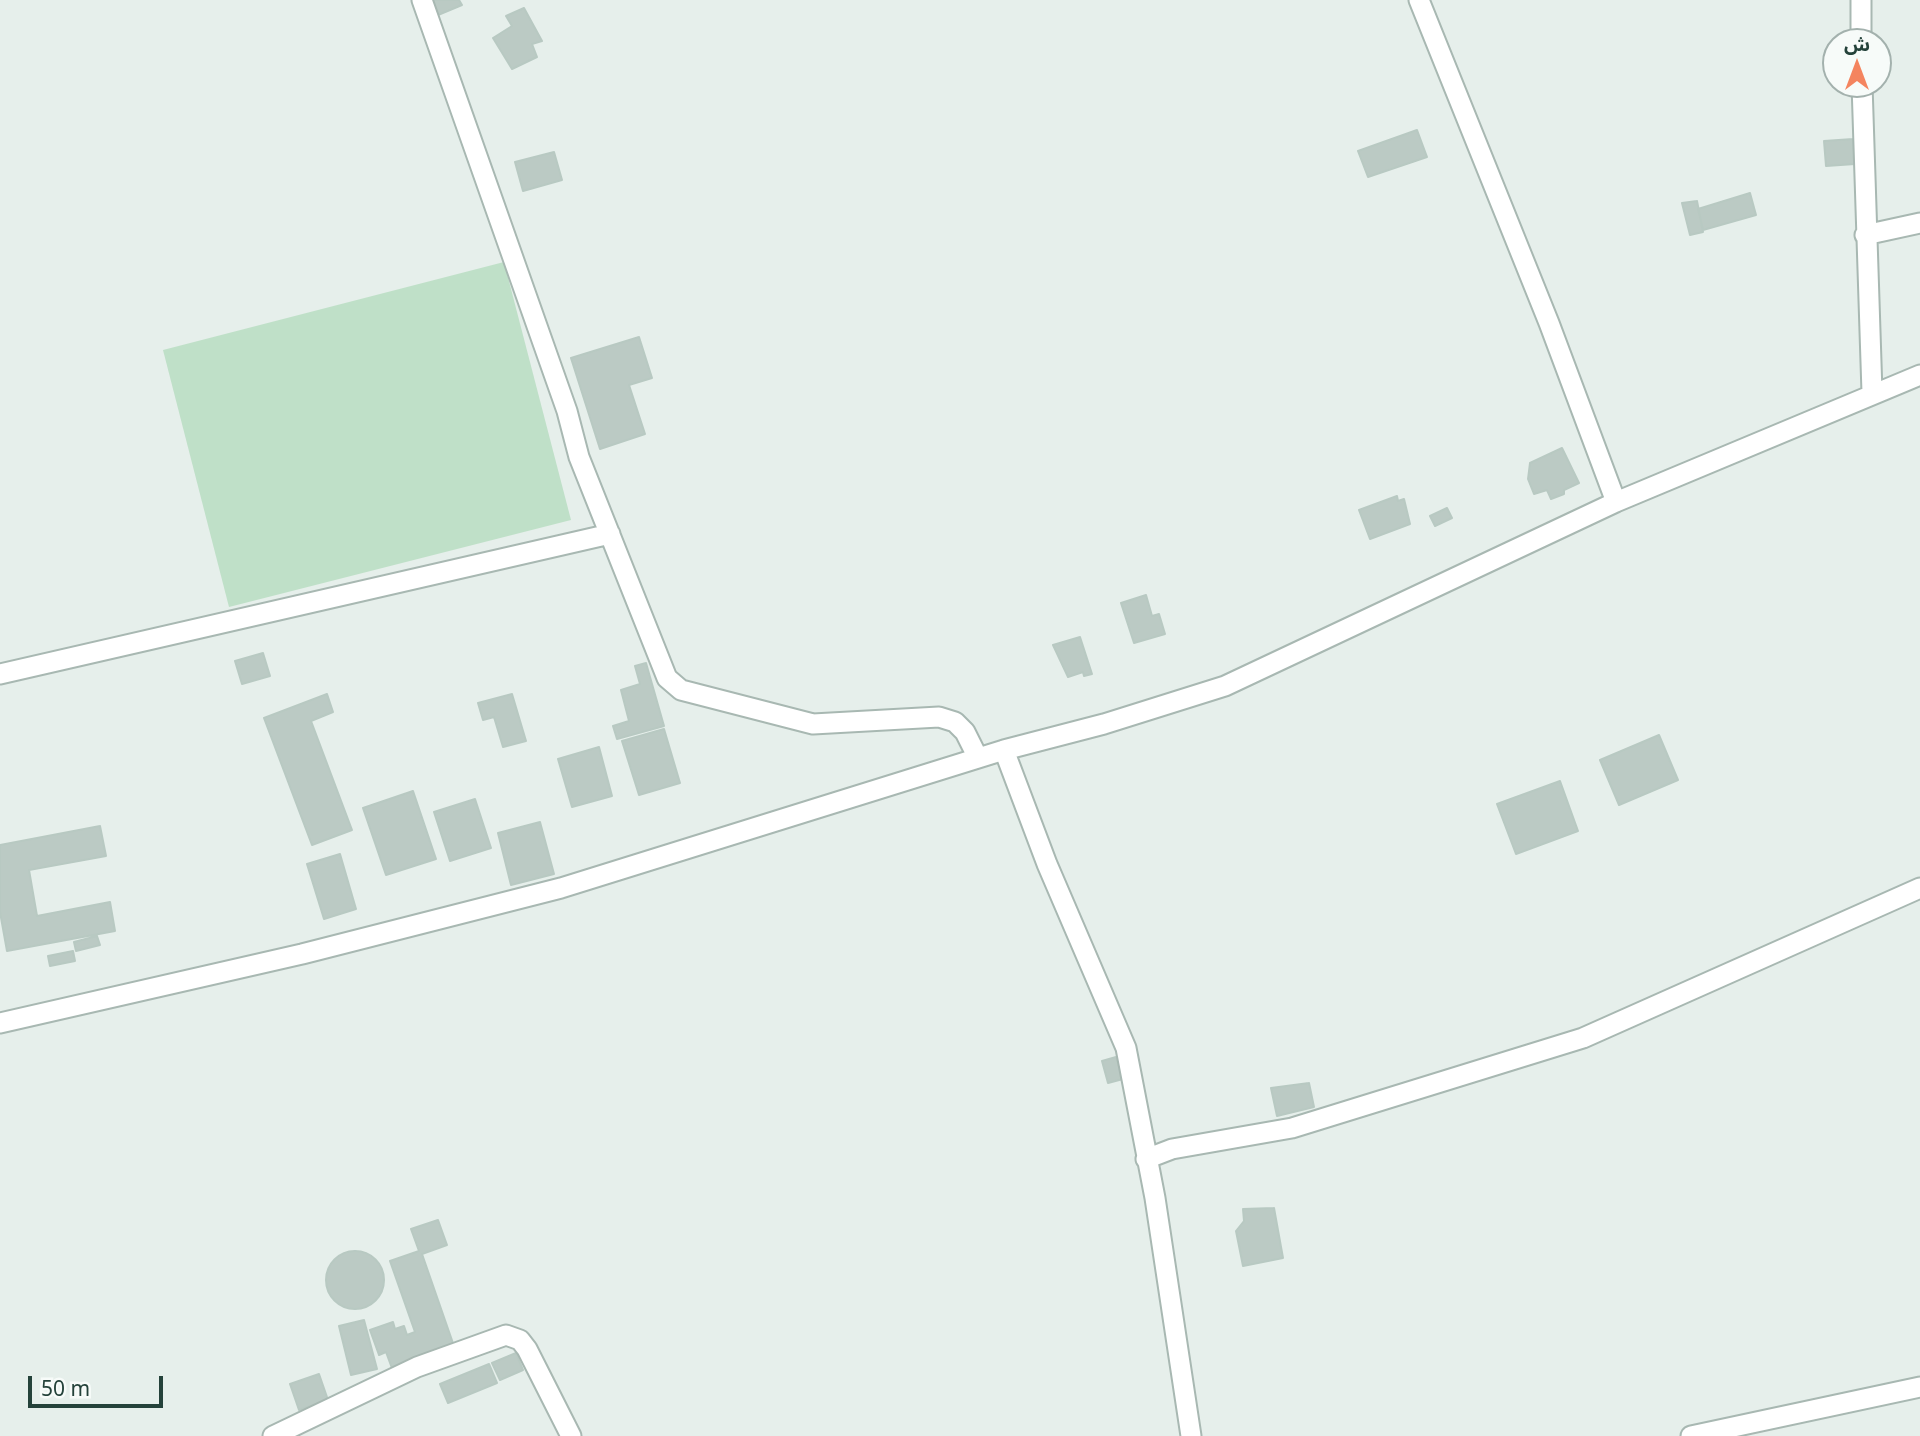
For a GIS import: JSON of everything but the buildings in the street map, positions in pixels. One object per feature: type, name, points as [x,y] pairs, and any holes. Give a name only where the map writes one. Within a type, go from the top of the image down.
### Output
[{"type":"street","points":[[422,0],[567,411],[579,457],[667,678],[681,690],[813,724],[939,717],[955,722],[965,732],[978,758]]},
{"type":"street","points":[[1419,0],[1616,502]]},
{"type":"street","points":[[1861,0],[1861,28]]},
{"type":"street","points":[[1862,98],[1872,393]]},
{"type":"street","points":[[1865,235],[1920,223]]},
{"type":"street","points":[[0,1023],[302,954],[561,888],[1004,750],[1225,686],[1616,502],[1920,375]]},
{"type":"street","points":[[0,674],[610,534]]},
{"type":"street","points":[[1004,750],[1047,864],[1126,1048],[1155,1198],[1191,1436]]},
{"type":"street","points":[[1146,1159],[1172,1149],[1292,1128],[1571,1042],[1753,965],[1920,888]]},
{"type":"street","points":[[273,1436],[417,1367],[506,1335],[520,1340],[527,1349],[572,1436]]},
{"type":"street","points":[[1691,1436],[1920,1387]]},
{"type":"green space","points":[[504,262],[571,520],[229,607],[163,350]]}]
